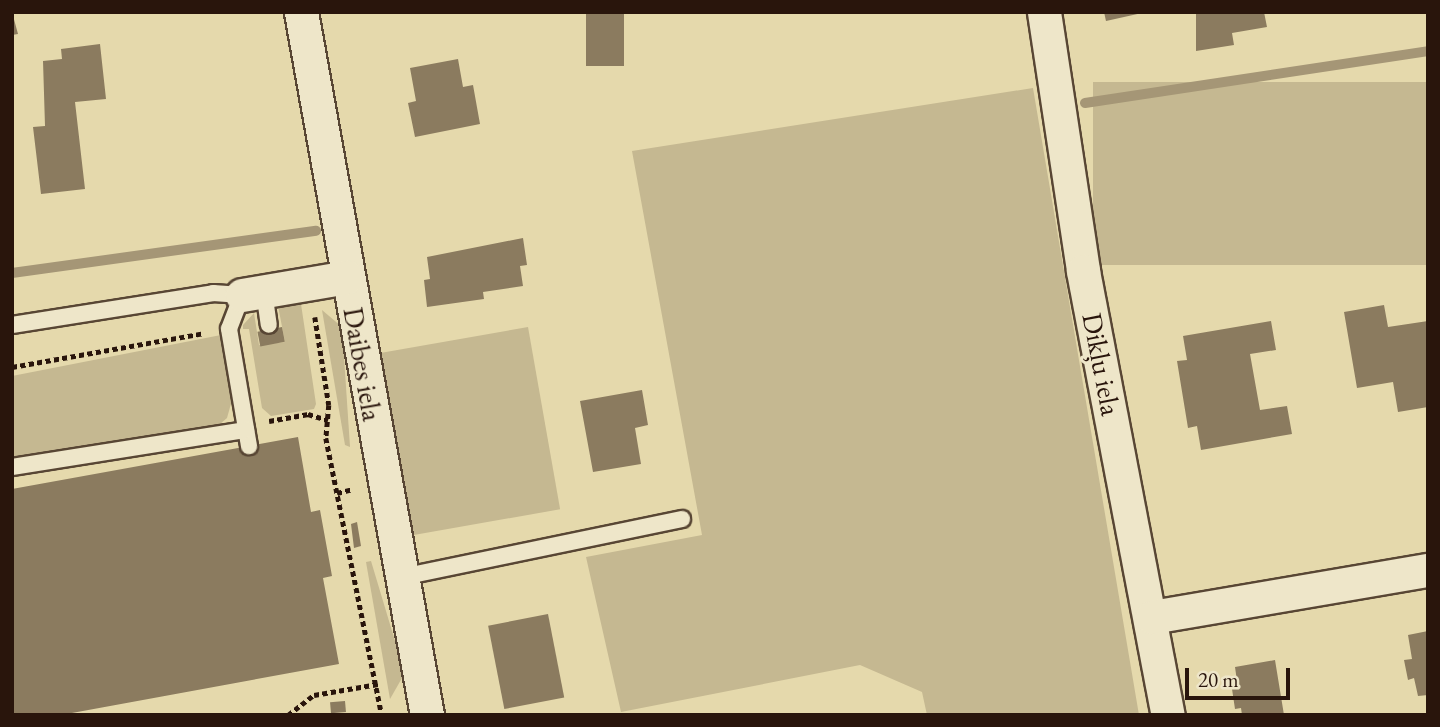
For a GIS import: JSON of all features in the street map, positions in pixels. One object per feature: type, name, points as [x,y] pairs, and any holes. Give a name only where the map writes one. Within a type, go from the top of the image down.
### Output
[{"type":"street","name":"Daibes iela","points":[[301,12],[427,715]]},
{"type":"street","name":"Dikļu iela","points":[[1044,12],[1083,271],[1152,617],[1168,715]]},
{"type":"street","points":[[253,293],[347,278]]},
{"type":"street","points":[[1152,617],[1428,570]]},
{"type":"lane","points":[[12,325],[213,293],[253,293]]},
{"type":"lane","points":[[253,293],[270,325]]},
{"type":"lane","points":[[12,467],[248,438],[229,328],[253,293]]},
{"type":"lane","points":[[402,577],[682,519]]},
{"type":"path","points":[[310,283],[329,405],[326,438],[383,715]]},
{"type":"path","points":[[12,367],[229,328]]},
{"type":"path","points":[[337,493],[354,489]]},
{"type":"path","points":[[288,715],[314,695],[378,684]]},
{"type":"shaded area","points":[[1093,82],[1428,82],[1428,265],[1093,265]]},
{"type":"shaded area","points":[[1033,88],[1139,715],[927,715],[922,692],[860,665],[621,712],[586,557],[702,535],[632,151]]},
{"type":"shaded area","points":[[301,304],[316,404],[314,409],[271,416],[262,408],[249,329],[243,329],[243,325],[254,313],[259,345],[285,342],[278,306]]},
{"type":"shaded area","points":[[322,310],[342,327],[350,447],[345,445]]},
{"type":"shaded area","points":[[528,327],[560,509],[412,535],[380,353]]},
{"type":"shaded area","points":[[221,335],[232,400],[227,418],[220,424],[12,462],[12,376]]},
{"type":"shaded area","points":[[371,561],[401,661],[402,678],[390,699],[366,562]]},
{"type":"building","points":[[12,12],[18,34],[12,35]]},
{"type":"building","points":[[586,12],[624,12],[624,66],[586,66]]},
{"type":"building","points":[[1104,12],[1141,12],[1142,13],[1106,21]]},
{"type":"building","points":[[1196,12],[1264,12],[1267,27],[1232,33],[1234,45],[1196,51]]},
{"type":"building","points":[[100,44],[106,99],[75,102],[85,189],[41,194],[33,127],[45,126],[43,61],[62,59],[61,49]]},
{"type":"building","points":[[458,59],[463,87],[473,85],[480,124],[415,137],[408,103],[416,101],[410,68]]},
{"type":"building","points":[[523,238],[527,265],[520,266],[523,286],[483,292],[484,299],[427,307],[424,280],[430,279],[427,257]]},
{"type":"building","points":[[1384,305],[1388,327],[1428,321],[1428,407],[1398,412],[1393,382],[1357,388],[1344,312]]},
{"type":"building","points":[[1271,321],[1276,350],[1250,354],[1260,410],[1287,406],[1292,434],[1201,450],[1197,426],[1188,428],[1177,361],[1187,360],[1183,336]]},
{"type":"building","points":[[282,327],[285,342],[260,346],[257,332]]},
{"type":"building","points":[[642,390],[648,425],[635,428],[641,464],[593,472],[580,401]]},
{"type":"building","points":[[298,437],[311,512],[320,510],[332,576],[323,578],[339,664],[61,715],[12,715],[12,489]]},
{"type":"building","points":[[357,522],[361,546],[354,548],[351,524]]},
{"type":"building","points":[[548,614],[564,697],[504,709],[488,626]]},
{"type":"building","points":[[1428,631],[1428,695],[1418,696],[1414,678],[1408,680],[1404,660],[1412,659],[1408,635]]},
{"type":"building","points":[[1275,660],[1284,715],[1242,715],[1241,708],[1235,709],[1232,689],[1238,688],[1235,667]]},
{"type":"building","points":[[345,701],[346,712],[331,713],[330,702]]},
{"type":"waterway","points":[[1085,103],[1428,51]]},
{"type":"waterway","points":[[12,273],[316,231]]}]
